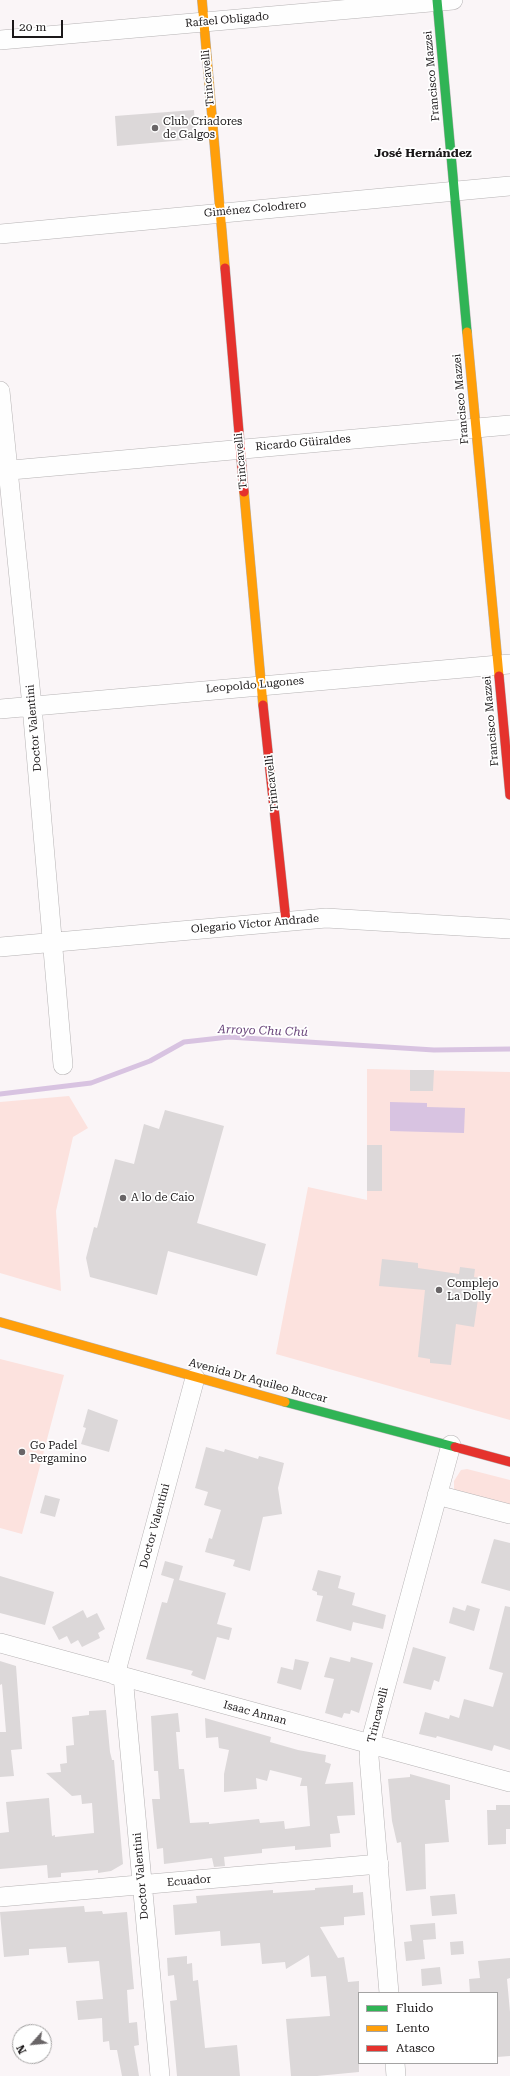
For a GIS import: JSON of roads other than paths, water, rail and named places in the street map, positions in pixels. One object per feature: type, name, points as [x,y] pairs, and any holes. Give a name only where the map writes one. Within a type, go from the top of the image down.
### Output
[{"type":"main road","name":"Trincavelli","points":[[202,0],[261,685],[286,921]]},
{"type":"main road","name":"Francisco Mazzei","points":[[442,0],[454,191],[476,428],[504,664],[510,795]]},
{"type":"main road","name":"Avenida Dr Aquileo Buccar","points":[[0,1322],[195,1378],[510,1462]]},
{"type":"street","name":"Rafael Obligado","points":[[0,40],[442,0]]},
{"type":"street","name":"Giménez Colodrero","points":[[0,234],[220,212],[510,186]]},
{"type":"street","name":"Doctor Valentini","points":[[0,391],[4,471],[32,706],[63,1065]]},
{"type":"street","name":"Ricardo Güiraldes","points":[[4,471],[510,425]]},
{"type":"street","name":"Leopoldo Lugones","points":[[0,709],[504,664]]},
{"type":"street","name":"Olegario Víctor Andrade","points":[[0,947],[326,918],[510,929]]},
{"type":"street","name":"Doctor Valentini","points":[[160,2076],[142,1885],[119,1676],[195,1378]]},
{"type":"street","name":"Trincavelli","points":[[389,1992],[369,1757],[370,1744],[451,1446]]},
{"type":"street","points":[[437,1495],[510,1514]]},
{"type":"street","name":"Isaac Annan","points":[[0,1643],[510,1782]]},
{"type":"street","name":"Ecuador","points":[[0,1897],[379,1864]]},
{"type":"street","points":[[395,2064],[396,2076]]},
{"type":"waterway","name":"Arroyo Chu Chú","points":[[0,1094],[91,1083],[150,1061],[184,1042],[229,1037],[434,1050],[510,1049]]},
{"type":"place","name":"Club Criadores de Galgos","points":[[155,128]]},
{"type":"place","name":"A lo de Caio","points":[[123,1198]]},
{"type":"place","name":"Complejo La Dolly","points":[[439,1290]]},
{"type":"place","name":"Go Padel Pergamino","points":[[22,1452]]},
{"type":"district","name":"José Hernández","points":[[423,153]]}]
